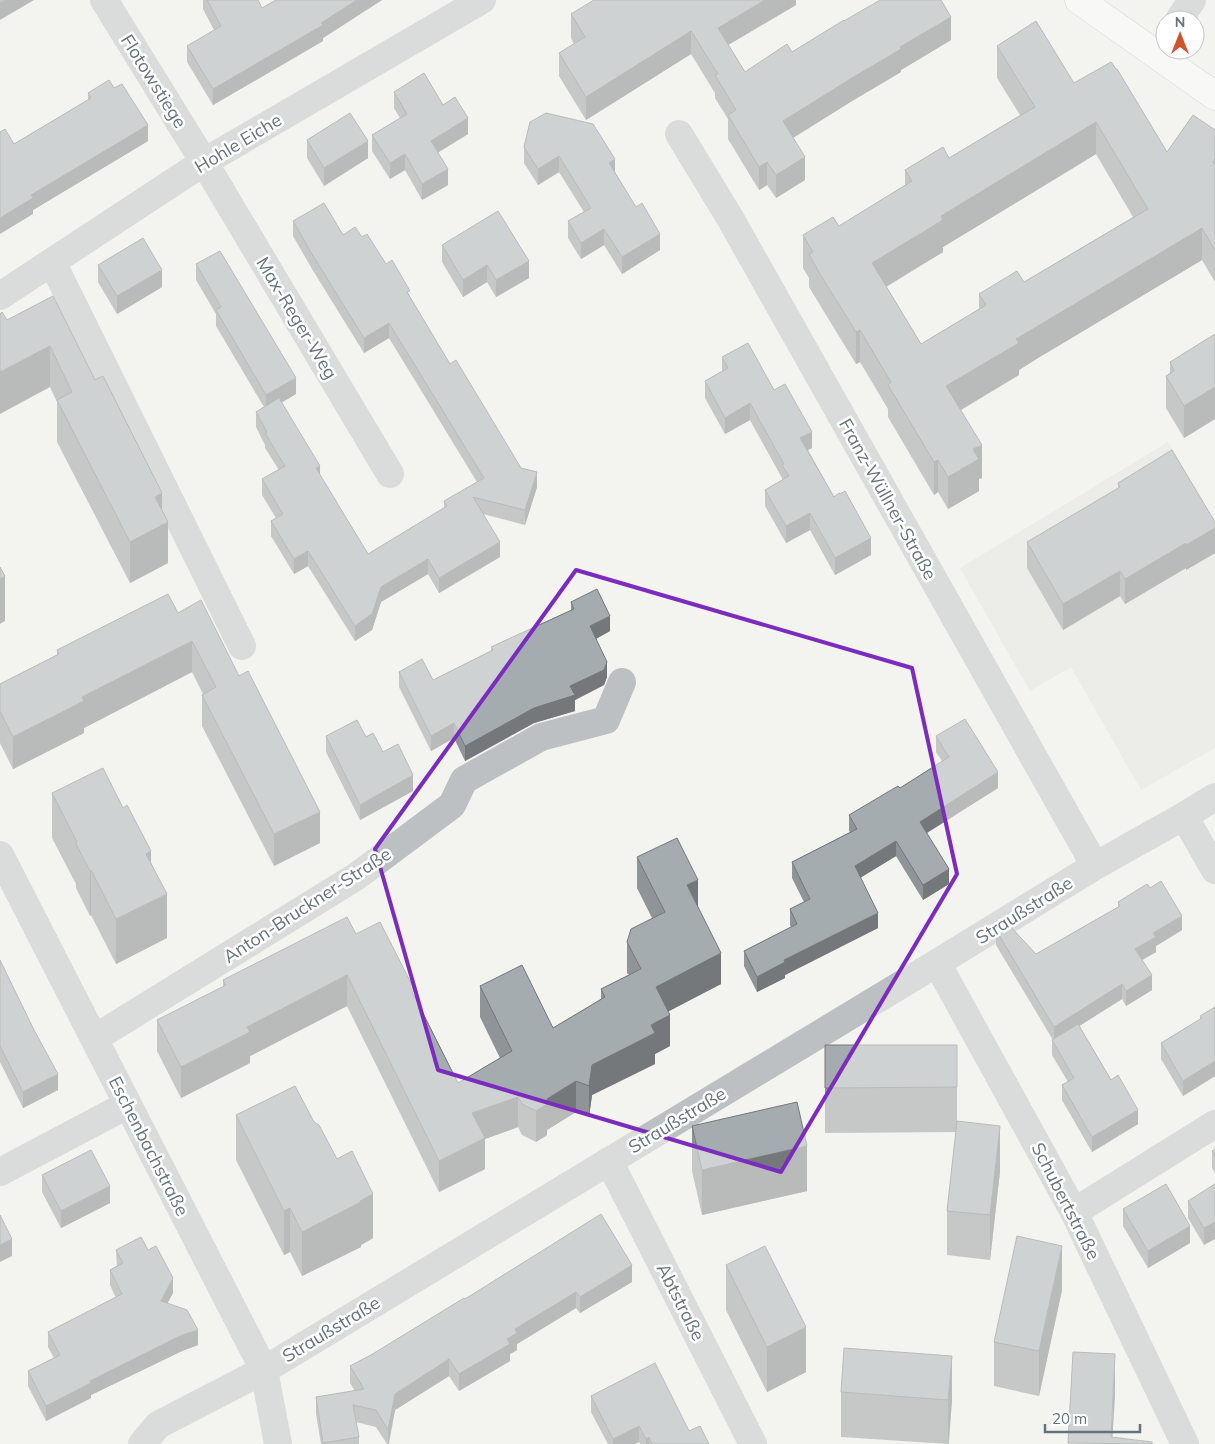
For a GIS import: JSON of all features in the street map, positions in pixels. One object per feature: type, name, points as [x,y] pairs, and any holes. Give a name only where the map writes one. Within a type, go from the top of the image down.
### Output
[{"type":"main road","points":[[1079,0],[1155,44]]},
{"type":"main road","points":[[1175,60],[1215,96]]},
{"type":"street","name":"Flotowstiege","points":[[104,0],[204,162]]},
{"type":"street","name":"Hohle Eiche","points":[[0,296],[204,162],[482,0]]},
{"type":"street","name":"Franz-Wüllner-Straße","points":[[679,134],[730,218],[1095,866]]},
{"type":"street","name":"Max-Reger-Weg","points":[[204,162],[390,474]]},
{"type":"street","points":[[52,262],[242,646]]},
{"type":"street","name":"Anton-Bruckner-Straße","points":[[95,1038],[357,876],[452,805],[464,780],[541,737],[606,720],[622,682]]},
{"type":"street","name":"Straußstraße","points":[[142,1444],[158,1425],[264,1370],[1095,866],[1215,797]]},
{"type":"street","points":[[1184,816],[1215,870]]},
{"type":"street","name":"Eschenbachstraße","points":[[0,855],[264,1370],[278,1444]]},
{"type":"street","name":"Schubertstraße","points":[[937,963],[1074,1212],[1185,1444]]},
{"type":"street","points":[[0,1172],[127,1104]]},
{"type":"street","points":[[1074,1212],[1215,1124]]},
{"type":"street","name":"Abtstraße","points":[[609,1161],[754,1444]]},
{"type":"highlighted area","points":[[576,570],[912,668],[957,874],[781,1172],[438,1070],[375,849]]},
{"type":"shaded area","points":[[1168,442],[1215,524],[1215,748],[1141,790],[1071,667],[1030,691],[960,568]]},
{"type":"building","points":[[207,0],[258,0],[262,8],[276,0],[357,0],[321,23],[323,25],[213,89],[187,46],[221,26]]},
{"type":"building","points":[[594,0],[765,0],[718,28],[745,72],[787,44],[792,52],[880,0],[941,0],[951,17],[783,121],[805,157],[776,175],[767,162],[759,167],[728,115],[736,110],[715,75],[718,74],[691,31],[586,97],[559,53],[585,37],[571,14]]},
{"type":"building","points":[[1036,21],[1074,83],[1111,62],[1167,152],[1193,115],[1215,130],[1215,159],[1213,162],[1215,165],[1215,250],[1202,228],[1016,339],[1019,343],[946,386],[982,445],[973,449],[979,459],[948,477],[938,460],[934,462],[888,385],[891,382],[860,330],[856,332],[820,274],[809,254],[813,252],[803,235],[833,217],[839,226],[912,181],[905,170],[943,147],[949,158],[1035,107],[997,46]],"holes":[[[1096,122],[1148,209],[1024,282],[1017,271],[979,294],[986,305],[921,344],[872,263],[943,220],[941,216]]]},
{"type":"building","points":[[424,73],[443,105],[455,97],[468,118],[431,141],[448,169],[422,184],[405,154],[390,163],[372,135],[407,114],[394,92]]},
{"type":"building","points":[[109,80],[114,88],[122,84],[148,125],[31,195],[33,198],[0,218],[0,132],[5,129],[14,144],[91,98],[88,93]]},
{"type":"building","points":[[350,113],[368,141],[324,168],[307,140]]},
{"type":"building","points":[[546,113],[593,124],[615,159],[609,163],[636,207],[642,203],[660,234],[622,257],[604,229],[581,243],[568,221],[591,208],[559,156],[538,169],[524,147],[530,122]]},
{"type":"building","points":[[324,203],[343,235],[355,227],[362,237],[367,234],[386,264],[392,260],[410,291],[407,292],[450,364],[456,360],[521,468],[537,472],[525,510],[473,497],[500,542],[439,578],[428,559],[381,587],[372,614],[355,626],[308,551],[294,559],[271,521],[283,514],[262,479],[285,466],[265,433],[267,432],[256,412],[279,398],[320,466],[316,468],[368,554],[447,506],[444,501],[484,478],[389,323],[364,338],[312,254],[293,221]]},
{"type":"building","points":[[498,211],[529,261],[496,280],[487,265],[463,280],[442,245]]},
{"type":"building","points":[[143,238],[162,270],[117,296],[98,265]]},
{"type":"building","points":[[220,251],[296,378],[266,395],[216,310],[221,307],[196,264]]},
{"type":"building","points":[[53,296],[95,380],[103,376],[162,493],[155,497],[168,522],[130,542],[57,400],[72,392],[50,346],[0,372],[0,314],[2,312],[7,320]]},
{"type":"building","points":[[1215,334],[1215,387],[1184,406],[1166,376],[1174,371],[1170,362]]},
{"type":"building","points":[[748,343],[774,390],[785,384],[812,432],[800,438],[834,497],[845,491],[871,538],[835,558],[810,513],[786,526],[765,490],[789,476],[750,403],[725,418],[705,381],[728,368],[722,357]]},
{"type":"building","points":[[1172,450],[1215,522],[1215,528],[1125,579],[1120,571],[1063,604],[1027,542],[1120,487],[1118,483]]},
{"type":"building","points":[[0,567],[5,576],[0,579]]},
{"type":"building","points":[[597,589],[610,616],[590,626],[607,662],[604,670],[570,686],[575,695],[534,708],[465,746],[454,723],[431,736],[399,672],[422,659],[433,680],[493,650],[491,647],[574,609],[571,602]]},
{"type":"building","points":[[168,594],[178,613],[201,600],[239,676],[248,671],[320,812],[274,834],[202,695],[216,687],[192,641],[82,697],[84,701],[13,737],[0,711],[0,684],[59,654],[57,650]]},
{"type":"building","points":[[965,719],[998,772],[920,822],[949,869],[923,885],[896,841],[855,866],[878,913],[784,960],[785,962],[757,977],[744,951],[797,924],[790,909],[810,899],[792,862],[857,829],[849,815],[898,786],[900,788],[949,757],[936,736]]},
{"type":"building","points":[[357,720],[366,737],[373,733],[383,752],[398,744],[413,775],[360,805],[326,736]]},
{"type":"building","points":[[103,768],[123,808],[127,805],[151,851],[146,854],[167,894],[116,919],[76,844],[77,842],[52,793]]},
{"type":"building","points":[[677,838],[698,880],[687,885],[721,953],[656,987],[670,1015],[651,1025],[655,1033],[592,1065],[589,1086],[576,1081],[547,1099],[547,1104],[536,1111],[522,1104],[518,1097],[472,1113],[485,1138],[439,1161],[347,975],[247,1027],[250,1032],[181,1067],[157,1020],[226,985],[223,980],[347,917],[356,934],[380,922],[415,991],[412,992],[458,1083],[512,1051],[480,986],[522,965],[553,1028],[605,997],[601,989],[641,969],[627,942],[631,929],[665,912],[637,857]]},
{"type":"building","points":[[1161,881],[1182,916],[1153,933],[1156,937],[1135,949],[1152,975],[1126,991],[1122,984],[1054,1027],[996,930],[1007,923],[1036,954],[1120,906],[1118,902],[1147,884],[1150,888]]},
{"type":"building","points":[[0,960],[58,1074],[23,1092],[0,1046]]},
{"type":"building","points":[[1215,1007],[1215,1061],[1183,1081],[1161,1043],[1202,1018],[1200,1016]]},
{"type":"building","points":[[1078,1024],[1111,1080],[1118,1075],[1138,1110],[1092,1137],[1062,1085],[1074,1078],[1052,1040]]},
{"type":"building","points":[[825,1045],[957,1045],[957,1087],[825,1088]]},
{"type":"building","points":[[295,1086],[337,1159],[352,1151],[373,1194],[302,1232],[290,1208],[284,1211],[236,1115]]},
{"type":"building","points":[[797,1102],[807,1146],[702,1170],[692,1126]]},
{"type":"building","points":[[957,1121],[1000,1126],[990,1215],[947,1211]]},
{"type":"building","points":[[91,1150],[110,1186],[61,1211],[42,1175]]},
{"type":"building","points":[[1166,1184],[1190,1226],[1148,1251],[1123,1209]]},
{"type":"building","points":[[1215,1184],[1215,1222],[1204,1228],[1188,1201]]},
{"type":"building","points":[[601,1214],[632,1265],[580,1297],[576,1292],[515,1329],[517,1333],[507,1339],[510,1344],[459,1374],[449,1359],[395,1394],[388,1430],[376,1410],[353,1405],[359,1437],[323,1443],[316,1397],[364,1389],[350,1366],[465,1299]]},
{"type":"building","points":[[0,1215],[12,1239],[0,1245]]},
{"type":"building","points":[[1017,1236],[1062,1246],[1039,1351],[994,1342]]},
{"type":"building","points":[[141,1237],[148,1250],[156,1246],[173,1278],[161,1301],[187,1310],[198,1330],[182,1335],[90,1381],[91,1383],[46,1406],[28,1371],[60,1355],[48,1332],[122,1294],[110,1270],[123,1263],[116,1250]]},
{"type":"building","points":[[765,1246],[806,1327],[767,1347],[726,1265]]},
{"type":"building","points":[[844,1348],[952,1356],[948,1400],[841,1392]]},
{"type":"building","points":[[1073,1352],[1115,1354],[1111,1437],[1152,1442],[1152,1444],[1068,1443]]},
{"type":"building","points":[[655,1363],[689,1431],[700,1426],[709,1444],[652,1444],[649,1437],[646,1439],[639,1426],[613,1439],[591,1396]]}]
